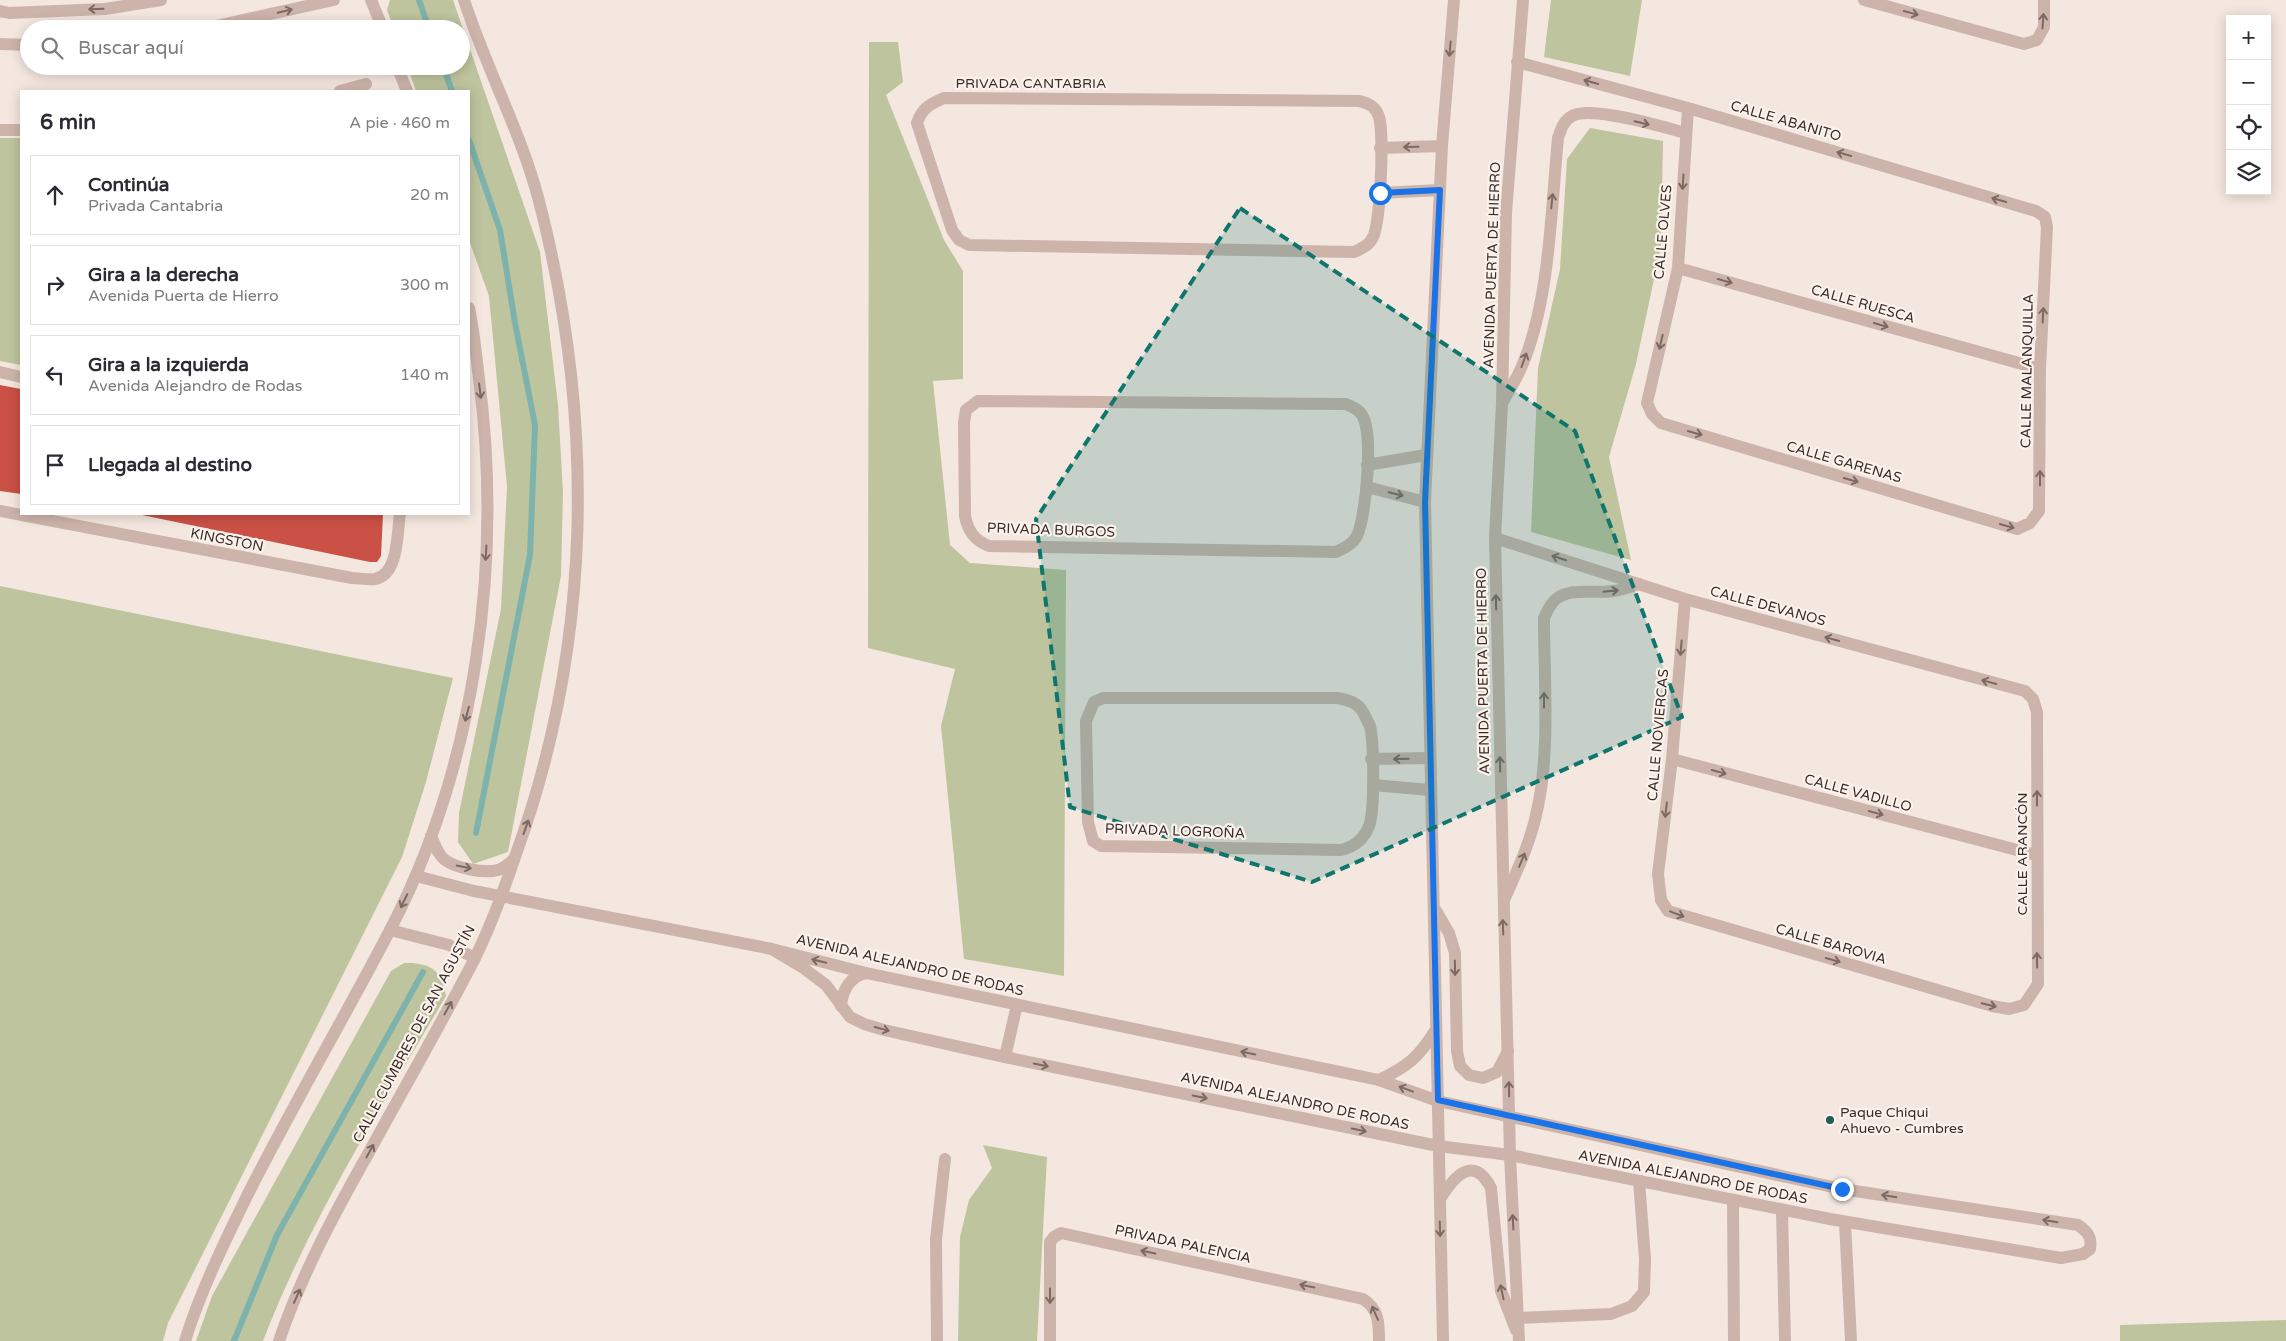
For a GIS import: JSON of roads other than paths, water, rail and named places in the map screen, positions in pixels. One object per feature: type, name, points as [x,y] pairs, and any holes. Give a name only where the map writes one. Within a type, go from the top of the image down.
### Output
[{"type":"street","points":[[0,11],[105,9],[161,0]]},
{"type":"street","points":[[244,20],[334,0]]},
{"type":"street","points":[[372,0],[380,20]]},
{"type":"street","name":"CALLE CUMBRES DE SAN AGUSTÍN","points":[[279,1341],[286,1319],[332,1220],[475,958],[501,896],[536,800],[553,730],[569,643],[577,564],[579,466],[574,401],[561,297],[538,198],[464,0]]},
{"type":"street","points":[[1443,1341],[1425,502],[1442,146],[1454,0]]},
{"type":"street","name":"AVENIDA PUERTA DE HIERRO","points":[[1519,1339],[1510,1156],[1502,905],[1495,538],[1502,404],[1506,213],[1523,0]]},
{"type":"street","points":[[1864,0],[2024,44],[2037,40],[2044,27],[2044,0]]},
{"type":"street","points":[[0,44],[20,45]]},
{"type":"street","name":"CALLE ABANITO","points":[[1517,62],[1688,108],[2036,211],[2045,217]]},
{"type":"street","points":[[401,75],[407,90]]},
{"type":"street","points":[[344,90],[366,84]]},
{"type":"street","name":"PRIVADA CANTABRIA","points":[[944,98],[1359,101],[1367,102],[1375,108],[1379,116],[1380,148],[1380,193],[1376,229],[1373,238],[1364,248],[1354,252],[969,245],[959,240],[952,230],[917,123],[920,113],[930,104],[944,98]]},
{"type":"street","name":"CALLE OLVES","points":[[1652,414],[1647,403],[1678,268],[1688,108]]},
{"type":"street","points":[[1502,404],[1522,367],[1537,315],[1544,281],[1558,138],[1563,124],[1570,117],[1578,113],[1599,112],[1686,133]]},
{"type":"street","points":[[0,130],[20,130]]},
{"type":"street","points":[[1380,148],[1442,146]]},
{"type":"street","points":[[1380,193],[1440,190]]},
{"type":"street","name":"CALLE MALANQUILLA","points":[[2030,523],[2039,511],[2040,369],[2047,227],[2045,217]]},
{"type":"street","name":"CALLE RUESCA","points":[[1678,268],[2040,369]]},
{"type":"street","points":[[185,1341],[232,1227],[288,1116],[390,930],[416,876],[431,836],[469,706],[484,581],[488,500],[484,422],[470,316]]},
{"type":"street","points":[[0,372],[20,376]]},
{"type":"street","name":"PRIVADA BURGOS","points":[[978,401],[1346,404],[1356,408],[1362,414],[1367,427],[1367,465],[1368,487],[1356,538],[1345,548],[1336,552],[989,546],[974,537],[967,527],[965,516],[964,423],[966,410],[978,401]]},
{"type":"street","name":"CALLE GARENAS","points":[[1652,414],[1661,423],[2017,529],[2030,523]]},
{"type":"street","points":[[1367,465],[1426,455]]},
{"type":"street","points":[[1368,487],[1425,502]]},
{"type":"street","name":"KINGSTON","points":[[0,511],[20,515]]},
{"type":"street","name":"KINGSTON","points":[[21,515],[332,574],[375,579],[383,576],[393,562],[400,515]]},
{"type":"street","name":"CALLE DEVANOS","points":[[1495,538],[1685,599],[2025,691],[2033,699]]},
{"type":"street","points":[[1502,905],[1529,842],[1538,805],[1544,764],[1544,618],[1555,599],[1563,594],[1588,591],[1612,592],[1639,584]]},
{"type":"street","name":"CALLE NOVIERCAS","points":[[1658,874],[1672,759],[1685,599]]},
{"type":"street","name":"PRIVADA LOGROÑA","points":[[1103,698],[1337,698],[1348,700],[1362,711],[1370,726],[1372,759],[1373,785],[1369,825],[1360,840],[1350,848],[1341,850],[1101,846],[1093,841],[1088,822],[1086,721],[1094,702],[1103,698]]},
{"type":"street","name":"CALLE ARANCÓN","points":[[2024,1005],[2038,984],[2036,855],[2037,712],[2033,699]]},
{"type":"street","points":[[1372,759],[1430,758]]},
{"type":"street","name":"CALLE VADILLO","points":[[1672,759],[2036,855]]},
{"type":"street","points":[[1373,785],[1430,790]]},
{"type":"street","points":[[431,836],[438,852],[444,859],[454,864],[497,871],[515,859]]},
{"type":"street","name":"CALLE BAROVIA","points":[[1658,874],[1661,900],[1668,911],[1678,915],[1992,1006],[2009,1009],[2024,1005]]},
{"type":"street","name":"AVENIDA ALEJANDRO DE RODAS","points":[[416,876],[501,896],[772,949],[866,973],[1379,1080],[1438,1100],[1510,1117],[1842,1189],[2078,1225],[2086,1230],[2092,1240],[2090,1249],[2083,1254],[2061,1258],[1845,1222],[1510,1156],[1438,1146],[1005,1057],[864,1024],[850,1017],[826,985],[802,967],[772,949]]},
{"type":"street","points":[[1434,907],[1449,933],[1455,953],[1457,1051],[1460,1066],[1469,1075],[1483,1078],[1497,1072],[1508,1051]]},
{"type":"street","points":[[390,930],[448,945],[475,958]]},
{"type":"street","points":[[842,1006],[843,994],[848,985],[855,977],[866,973]]},
{"type":"street","points":[[1005,1057],[1017,1005]]},
{"type":"street","points":[[1379,1080],[1402,1069],[1422,1053],[1435,1031]]},
{"type":"street","points":[[937,1341],[936,1239],[945,1159]]},
{"type":"street","points":[[1440,1199],[1458,1174],[1469,1170],[1479,1173],[1486,1178],[1491,1188],[1501,1291],[1519,1339]]},
{"type":"street","points":[[1518,1318],[1611,1314],[1632,1306],[1644,1292],[1645,1259],[1639,1182]]},
{"type":"street","points":[[1733,1200],[1734,1341]]},
{"type":"street","points":[[1782,1210],[1785,1341]]},
{"type":"street","points":[[1845,1222],[1851,1341]]},
{"type":"street","name":"PRIVADA PALENCIA","points":[[1050,1341],[1050,1242],[1061,1233],[1354,1296],[1370,1303],[1374,1308],[1378,1318],[1380,1341]]},
{"type":"waterway","points":[[419,0],[426,20]]},
{"type":"waterway","points":[[446,75],[452,90]]},
{"type":"waterway","points":[[470,143],[500,230],[515,323],[535,425],[530,555],[476,833]]},
{"type":"waterway","points":[[234,1341],[277,1235],[423,972]]},
{"type":"place","name":"Paque Chiqui Ahuevo - Cumbres","points":[[1830,1120]]}]
